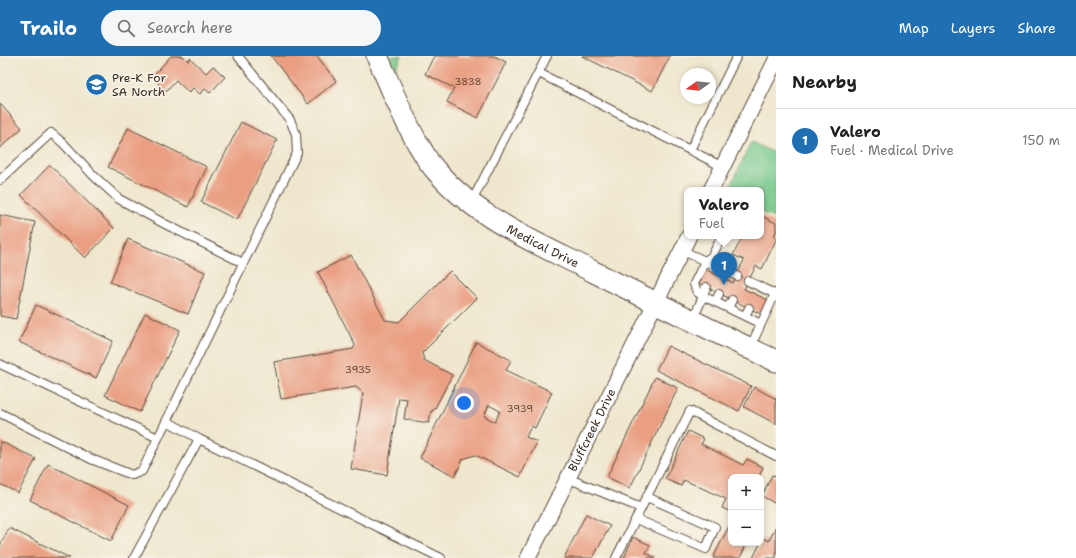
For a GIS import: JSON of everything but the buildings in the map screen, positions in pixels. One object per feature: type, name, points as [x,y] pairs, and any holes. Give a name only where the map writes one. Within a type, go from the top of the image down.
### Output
[{"type":"street","name":"Medical Drive","points":[[377,56],[401,112],[429,162],[453,188],[471,203],[510,229],[655,303],[776,361]]},
{"type":"street","points":[[713,187],[776,60]]},
{"type":"street","name":"Bluffcreek Drive","points":[[528,558],[687,239]]},
{"type":"lane","points":[[0,413],[91,459],[132,475],[142,471],[297,153],[296,134],[290,120],[238,56]]},
{"type":"lane","points":[[471,203],[547,56]]},
{"type":"lane","points":[[690,150],[737,56]]},
{"type":"lane","points":[[538,73],[723,167]]},
{"type":"lane","points":[[0,180],[51,133],[119,199],[164,224],[243,263]]},
{"type":"lane","points":[[720,239],[712,256],[704,261],[694,284],[697,292],[728,308],[747,312],[761,324]]},
{"type":"lane","points":[[681,250],[704,261],[715,270],[731,276]]},
{"type":"lane","points":[[748,281],[758,291],[775,292],[750,349]]},
{"type":"lane","points":[[693,321],[706,287]]},
{"type":"lane","points":[[715,302],[720,294]]},
{"type":"lane","points":[[728,308],[732,300]]},
{"type":"lane","points":[[0,364],[158,438]]},
{"type":"lane","points":[[616,558],[690,411],[776,456]]},
{"type":"lane","points":[[166,421],[199,439],[441,558]]},
{"type":"lane","points":[[134,558],[199,439]]},
{"type":"lane","points":[[567,478],[642,508]]},
{"type":"lane","points":[[636,519],[706,549],[716,527],[647,497]]},
{"type":"green space","points":[[390,56],[402,56],[396,68]]},
{"type":"green space","points":[[751,142],[776,154],[776,219],[764,213],[764,187],[730,187]]},
{"type":"place","name":"Pre-K For SA North","points":[[97,85]]},
{"type":"place","name":"Valero","points":[[724,285]]}]
